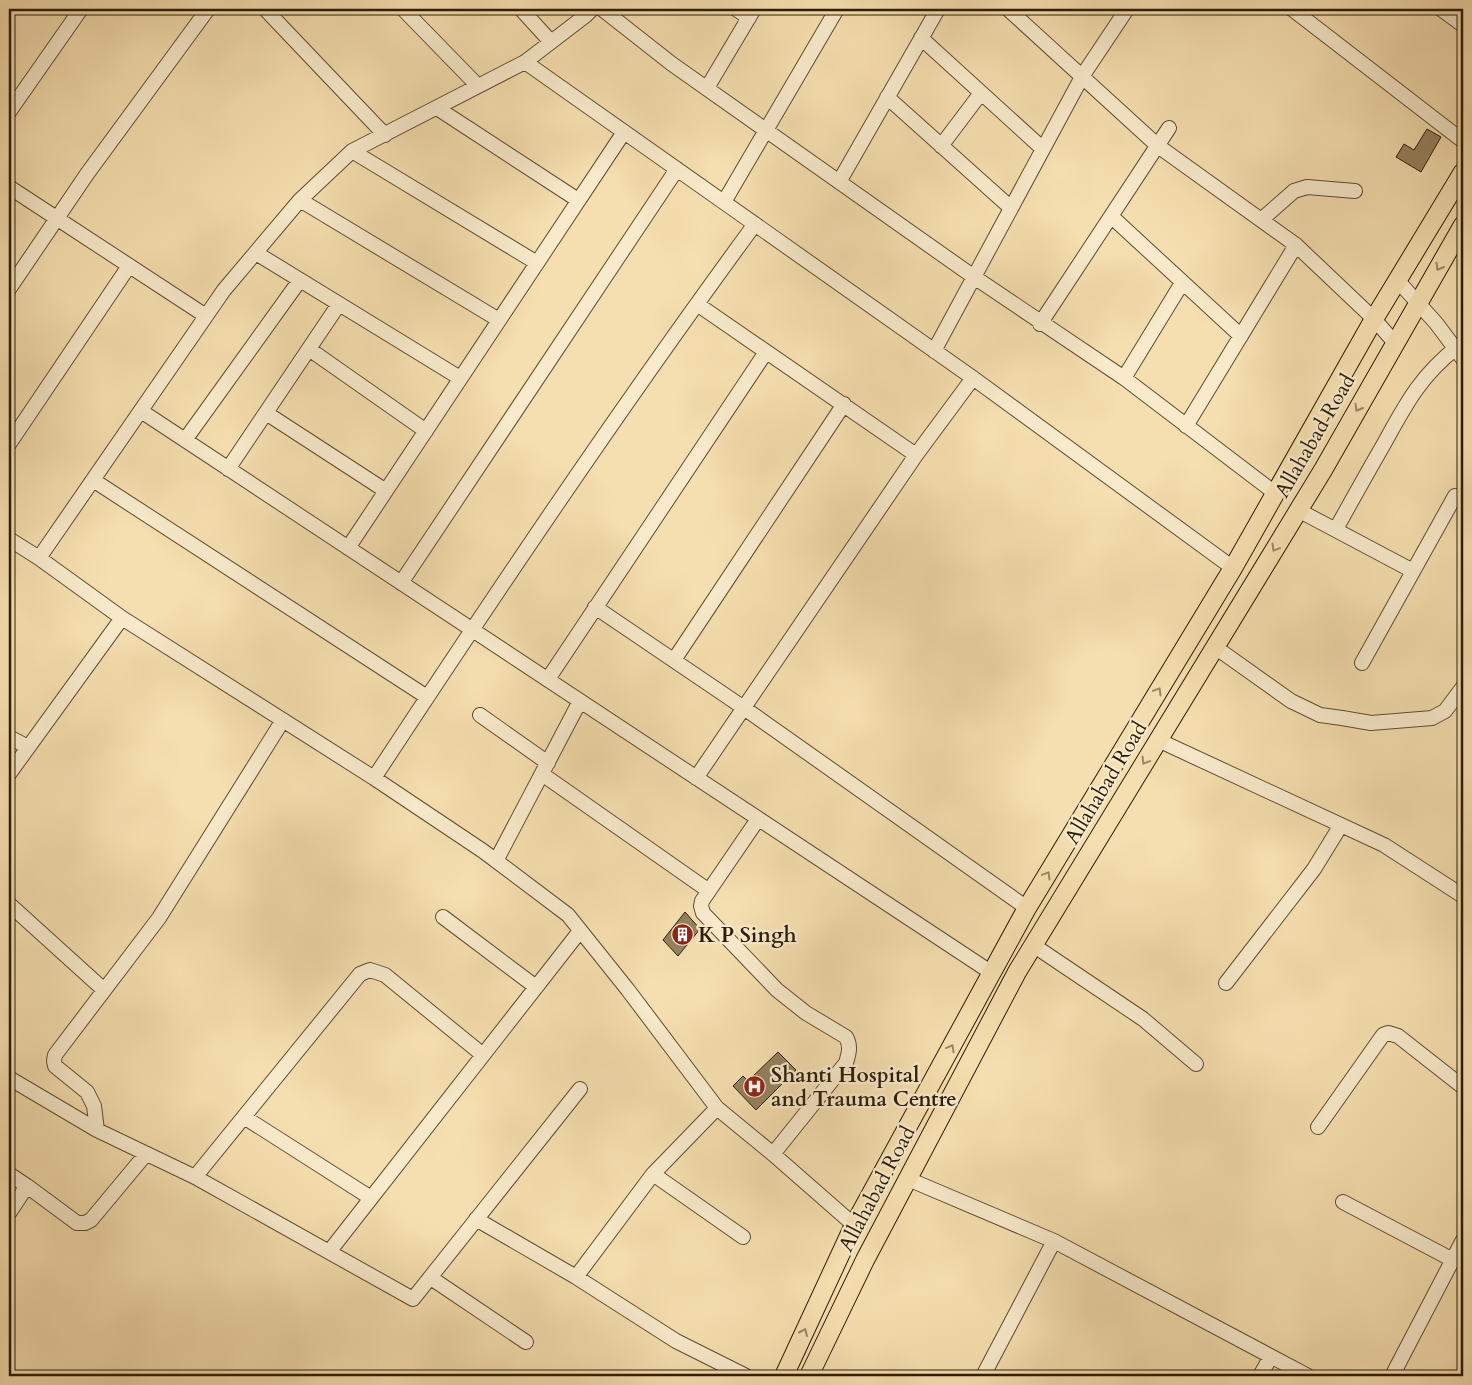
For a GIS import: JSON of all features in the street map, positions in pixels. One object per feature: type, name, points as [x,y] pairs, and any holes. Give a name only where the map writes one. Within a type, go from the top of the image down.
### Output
[{"type":"main road","points":[[784,1376],[854,1226],[1027,908],[1233,568],[1374,319],[1463,172]]},
{"type":"main road","name":"Allahabad Road","points":[[809,1376],[865,1260],[1012,980],[1298,510],[1463,225]]},
{"type":"street","points":[[9,112],[81,9]]},
{"type":"street","points":[[9,289],[56,219],[208,9]]},
{"type":"street","points":[[265,9],[385,135]]},
{"type":"street","points":[[403,9],[478,86]]},
{"type":"street","points":[[520,9],[551,42]]},
{"type":"street","points":[[39,558],[224,290],[300,200],[352,151],[525,62],[592,9]]},
{"type":"street","points":[[602,9],[672,64],[974,278],[1040,324],[1124,378],[1275,493]]},
{"type":"street","points":[[706,88],[752,13],[736,9]]},
{"type":"street","points":[[724,202],[836,9]]},
{"type":"street","points":[[839,182],[938,9]]},
{"type":"street","points":[[1008,9],[1083,75],[1158,146],[1296,245],[1374,319],[1395,344]]},
{"type":"street","points":[[934,351],[1083,75],[1127,9]]},
{"type":"street","points":[[1292,9],[1463,141]]},
{"type":"street","points":[[1441,9],[1463,25]]},
{"type":"street","points":[[921,38],[1043,149]]},
{"type":"street","points":[[525,62],[973,378],[1233,568]]},
{"type":"street","points":[[941,146],[981,93]]},
{"type":"street","points":[[887,97],[1011,208]]},
{"type":"street","points":[[437,108],[578,200]]},
{"type":"street","points":[[1040,324],[1169,128]]},
{"type":"street","points":[[348,548],[624,132]]},
{"type":"street","points":[[352,151],[537,263]]},
{"type":"street","points":[[400,583],[677,169]]},
{"type":"street","points":[[1261,220],[1294,191],[1308,186],[1355,191]]},
{"type":"street","points":[[9,187],[206,316]]},
{"type":"street","points":[[300,200],[498,320]]},
{"type":"street","points":[[1112,217],[1241,336]]},
{"type":"street","points":[[374,778],[471,630],[755,224]]},
{"type":"street","points":[[1186,426],[1296,245]]},
{"type":"street","points":[[256,253],[460,378]]},
{"type":"street","points":[[9,444],[129,266]]},
{"type":"street","points":[[185,440],[300,280]]},
{"type":"street","points":[[1336,529],[1406,404],[1427,374],[1437,363],[1460,353],[1419,302],[1398,281]]},
{"type":"street","points":[[1124,378],[1182,283]]},
{"type":"street","points":[[228,469],[339,304]]},
{"type":"street","points":[[698,304],[916,456]]},
{"type":"street","points":[[309,349],[426,430]]},
{"type":"street","points":[[548,679],[766,352]]},
{"type":"street","points":[[696,778],[916,456],[973,378]]},
{"type":"street","points":[[674,660],[844,404]]},
{"type":"street","points":[[141,411],[992,973]]},
{"type":"street","points":[[266,413],[386,491]]},
{"type":"street","points":[[93,480],[428,697]]},
{"type":"street","points":[[1362,663],[1455,496]]},
{"type":"street","points":[[1298,510],[1413,570]]},
{"type":"street","points":[[9,539],[39,558],[122,618],[374,778],[496,861],[568,915],[628,990],[717,1108],[773,1154],[854,1226]]},
{"type":"street","points":[[595,607],[744,708],[1027,908]]},
{"type":"street","points":[[9,774],[122,618]]},
{"type":"street","points":[[1215,648],[1291,701],[1320,715],[1371,723],[1432,718],[1444,711],[1463,687]]},
{"type":"street","points":[[496,861],[580,701]]},
{"type":"street","points":[[480,715],[545,769],[709,891]]},
{"type":"street","points":[[97,1130],[94,1106],[87,1092],[55,1066],[54,1060],[58,1050],[159,918],[283,720]]},
{"type":"street","points":[[9,737],[28,747]]},
{"type":"street","points":[[1158,740],[1384,845],[1463,896]]},
{"type":"street","points":[[758,820],[702,901],[703,913],[777,990],[806,1013],[846,1036],[849,1042],[846,1063],[773,1154]]},
{"type":"street","points":[[1226,983],[1314,869],[1341,825]]},
{"type":"street","points":[[9,904],[104,990]]},
{"type":"street","points":[[443,916],[536,987]]},
{"type":"street","points":[[329,1252],[580,931]]},
{"type":"street","points":[[1033,944],[1143,1019],[1196,1064]]},
{"type":"street","points":[[195,1177],[360,974],[370,970],[385,975],[483,1055]]},
{"type":"street","points":[[1318,1127],[1383,1035],[1388,1033],[1398,1036],[1463,1087]]},
{"type":"street","points":[[9,1078],[97,1130],[195,1177],[413,1299],[580,1090]]},
{"type":"street","points":[[576,1277],[653,1174],[717,1108]]},
{"type":"street","points":[[244,1117],[371,1198]]},
{"type":"street","points":[[9,1174],[77,1223],[85,1223],[91,1220],[146,1154]]},
{"type":"street","points":[[653,1174],[743,1236]]},
{"type":"street","points":[[908,1179],[1054,1241],[1270,1358],[1308,1376]]},
{"type":"street","points":[[9,1213],[27,1186]]},
{"type":"street","points":[[1343,1202],[1453,1260]]},
{"type":"street","points":[[476,1219],[576,1277],[676,1341],[746,1376]]},
{"type":"street","points":[[1392,1376],[1463,1240]]},
{"type":"street","points":[[984,1376],[1054,1241]]},
{"type":"street","points":[[431,1278],[526,1342]]},
{"type":"street","points":[[1260,1376],[1270,1358]]},
{"type":"building","points":[[1427,129],[1441,137],[1421,172],[1396,157],[1404,144],[1414,150]]},
{"type":"building","name":"K P Singh","points":[[685,912],[700,929],[678,956],[663,940]]},
{"type":"building","points":[[778,1052],[796,1070],[756,1110],[733,1086],[743,1076],[748,1081]]},
{"type":"place","name":"K P Singh","points":[[682,935]]},
{"type":"place","name":"Shanti Hospital and Trauma Centre","points":[[755,1087]]}]
